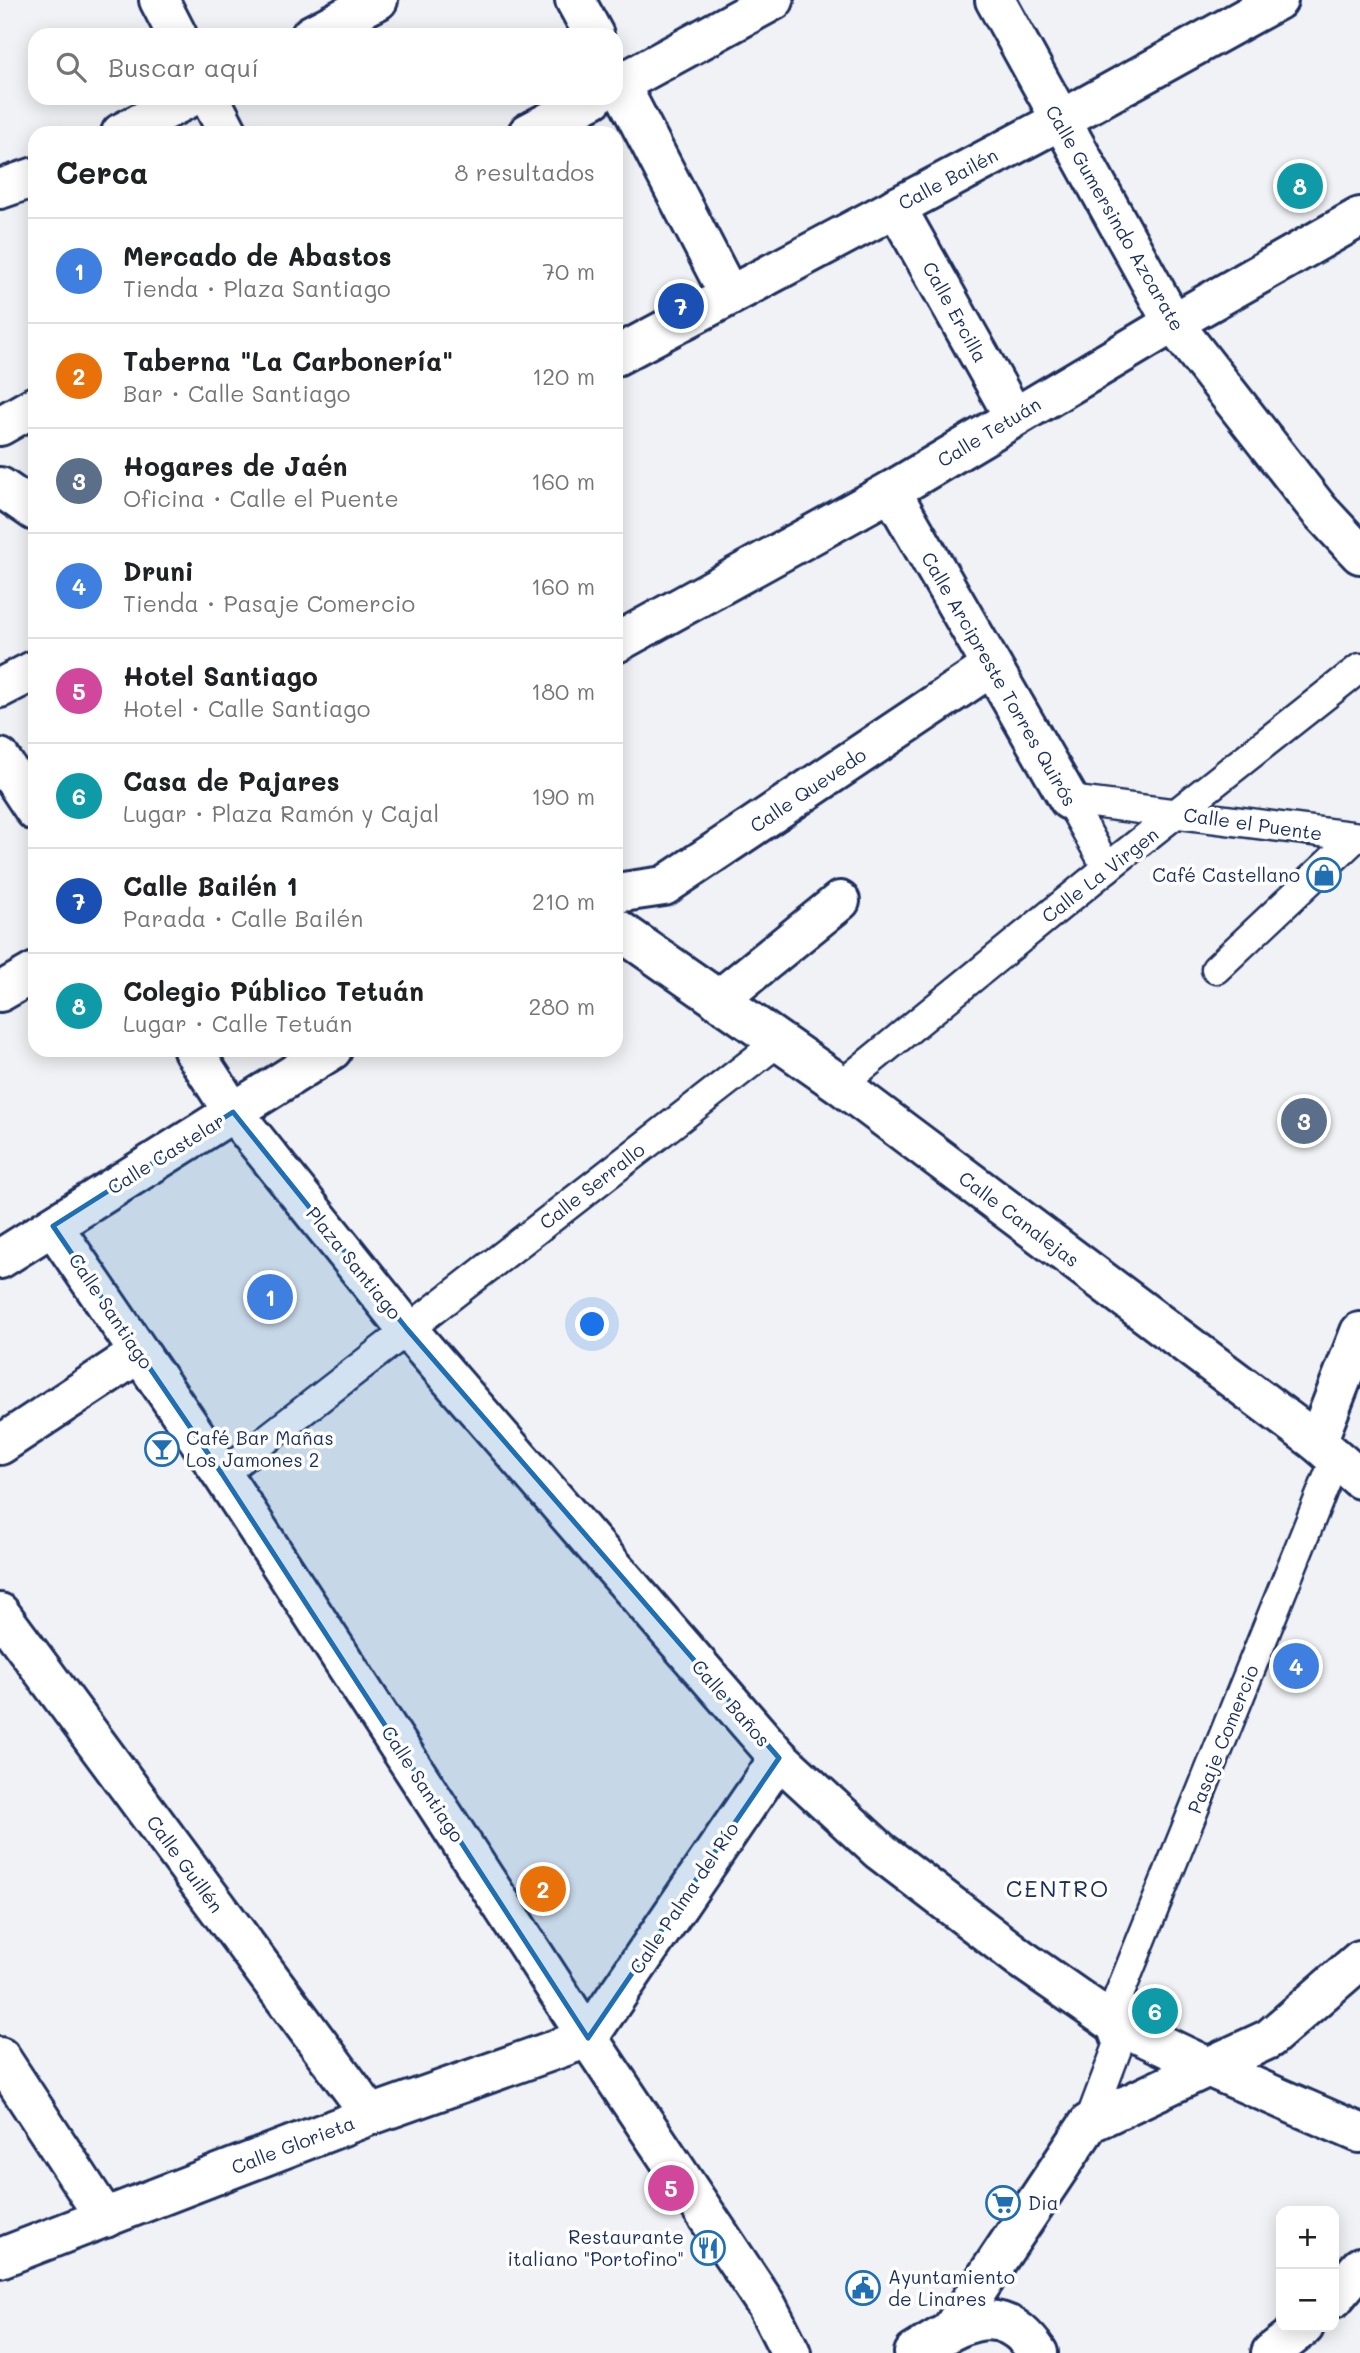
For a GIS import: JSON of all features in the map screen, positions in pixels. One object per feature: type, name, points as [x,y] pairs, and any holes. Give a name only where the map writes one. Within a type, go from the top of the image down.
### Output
[{"type":"street","points":[[159,0],[173,28]]},
{"type":"street","points":[[324,28],[378,0]]},
{"type":"street","points":[[575,0],[590,28]]},
{"type":"street","points":[[623,80],[774,0]]},
{"type":"street","name":"Calle Gumersindo Azcarate","points":[[995,0],[1172,323],[1319,510],[1360,554]]},
{"type":"street","name":"Calle Bailén","points":[[623,352],[1059,121],[1278,0]]},
{"type":"street","points":[[135,126],[175,105]]},
{"type":"street","points":[[214,105],[224,126]]},
{"type":"street","points":[[540,126],[577,105]]},
{"type":"street","points":[[622,105],[729,295]]},
{"type":"street","points":[[0,188],[28,179]]},
{"type":"street","name":"Calle Ercilla","points":[[895,207],[1014,417]]},
{"type":"street","name":"Calle Tetuán","points":[[623,639],[891,491],[1172,323],[1360,217]]},
{"type":"street","points":[[0,426],[28,410]]},
{"type":"street","points":[[0,486],[28,506]]},
{"type":"street","name":"Calle Arcipreste Torres Quirós","points":[[891,491],[1107,868]]},
{"type":"street","name":"Calle Quevedo","points":[[623,892],[664,886],[992,667]]},
{"type":"street","name":"Calle La Virgen","points":[[841,1085],[1107,868],[1360,668]]},
{"type":"street","points":[[0,688],[28,674]]},
{"type":"street","points":[[0,758],[28,800]]},
{"type":"street","name":"Calle el Puente","points":[[1069,800],[1357,837]]},
{"type":"street","name":"Calle el Puente","points":[[1216,968],[1357,837]]},
{"type":"street","points":[[718,1000],[840,901]]},
{"type":"street","name":"Calle Canalejas","points":[[623,933],[841,1085],[1338,1459]]},
{"type":"street","points":[[0,992],[28,976]]},
{"type":"street","name":"Calle Serrallo","points":[[407,1329],[778,1042]]},
{"type":"street","name":"Plaza Santiago","points":[[198,1057],[233,1112],[407,1329],[222,1474]]},
{"type":"street","name":"Calle Castelar","points":[[0,1259],[321,1057]]},
{"type":"street","name":"Calle Santiago","points":[[53,1226],[222,1474],[588,2038],[767,2306],[787,2351]]},
{"type":"street","name":"Calle Baños","points":[[407,1329],[779,1758],[880,1851],[1020,1958],[1109,2020],[1208,2067],[1360,2133]]},
{"type":"street","points":[[1338,1459],[1360,1332]]},
{"type":"street","points":[[0,1445],[139,1353]]},
{"type":"street","name":"Pasaje Comercio","points":[[1109,2020],[1338,1459]]},
{"type":"street","name":"Calle Guillén","points":[[0,1614],[371,2115]]},
{"type":"street","name":"Calle Palma del Río","points":[[588,2038],[779,1758]]},
{"type":"street","points":[[1089,2123],[1269,2039],[1360,1960]]},
{"type":"street","points":[[951,2330],[1089,2123],[1118,2046],[1109,2020]]},
{"type":"street","name":"Calle Glorieta","points":[[0,2258],[371,2115],[588,2038]]},
{"type":"street","points":[[0,2057],[105,2218]]},
{"type":"street","points":[[1339,2292],[1360,2267]]},
{"type":"street","points":[[914,2353],[951,2330],[974,2321],[996,2321],[1020,2332],[1038,2353]]},
{"type":"street","points":[[1271,2353],[1298,2332]]},
{"type":"highlighted area","points":[[233,1112],[407,1329],[779,1758],[588,2038],[222,1474],[53,1226]]},
{"type":"place","name":"Colegio Público Tetuán","points":[[1300,186]]},
{"type":"place","name":"Calle Bailén 1","points":[[681,306]]},
{"type":"place","name":"Café Castellano","points":[[1324,875]]},
{"type":"place","name":"Hogares de Jaén","points":[[1304,1121]]},
{"type":"place","name":"Mercado de Abastos","points":[[270,1297]]},
{"type":"place","name":"Café Bar Mañas Los Jamones 2","points":[[162,1449]]},
{"type":"place","name":"Druni","points":[[1296,1666]]},
{"type":"place","name":"Taberna \"La Carbonería\"","points":[[543,1889]]},
{"type":"place","name":"Casa de Pajares","points":[[1155,2011]]},
{"type":"place","name":"Hotel Santiago","points":[[671,2188]]},
{"type":"place","name":"Dia","points":[[1003,2203]]},
{"type":"place","name":"Restaurante italiano \"Portofino\"","points":[[708,2248]]},
{"type":"place","name":"Ayuntamiento de Linares","points":[[863,2288]]},
{"type":"district","name":"CENTRO","points":[[1058,1889]]}]
